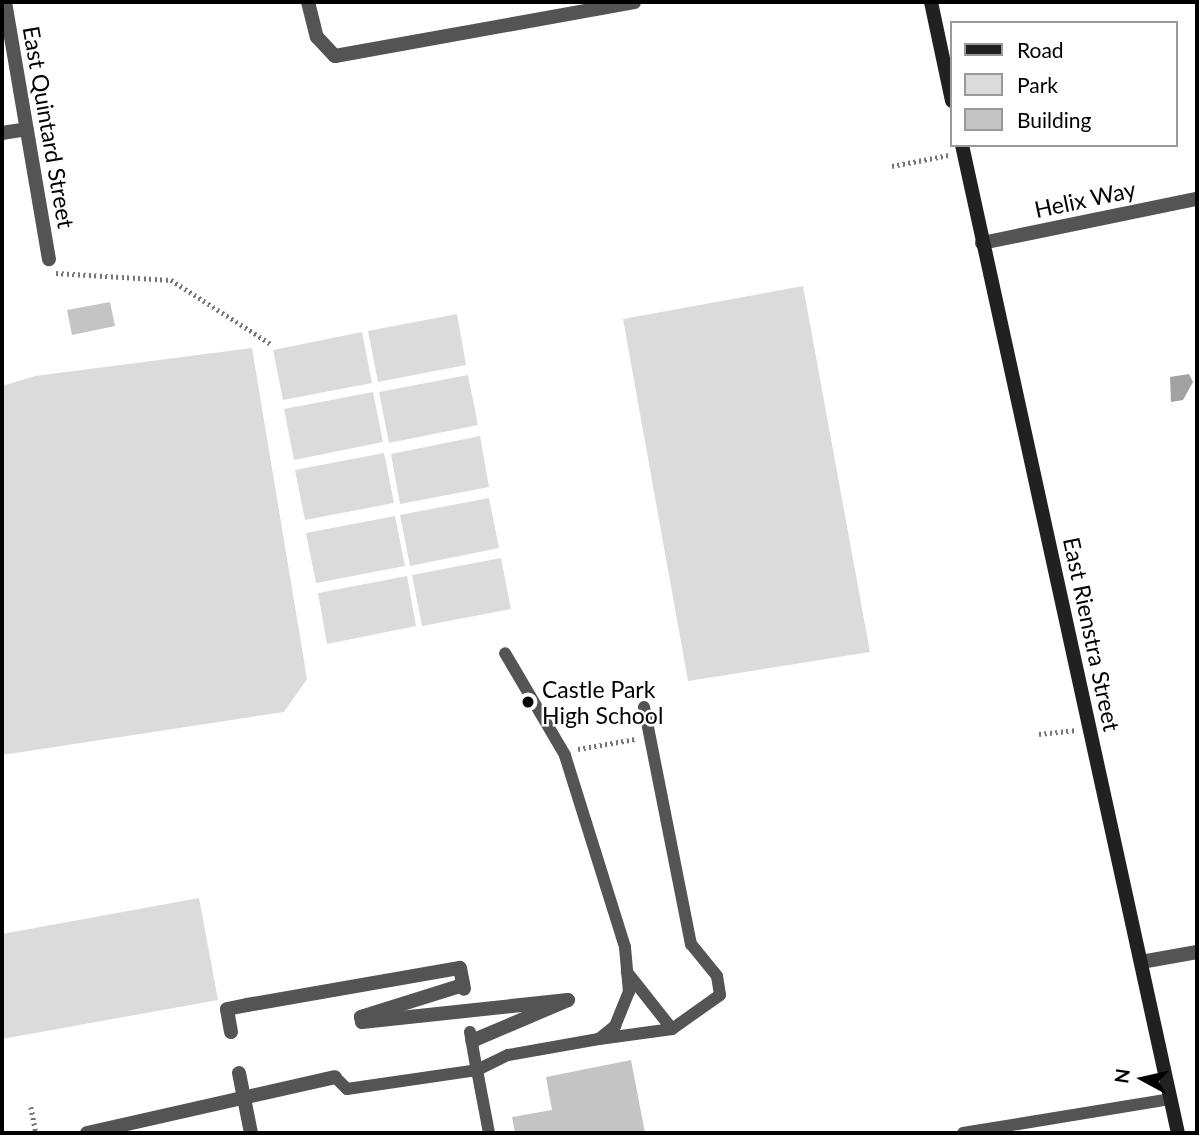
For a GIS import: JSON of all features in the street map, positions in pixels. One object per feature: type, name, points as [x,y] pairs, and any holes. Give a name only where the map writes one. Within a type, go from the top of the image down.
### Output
[{"type":"street","name":"East Quintard Street","points":[[5,2],[49,259]]},
{"type":"street","points":[[308,2],[312,22],[335,56],[634,2]]},
{"type":"street","points":[[931,2],[950,92]]},
{"type":"street","points":[[2,133],[27,129]]},
{"type":"street","name":"East Rienstra Street","points":[[963,149],[1178,1133]]},
{"type":"street","name":"Helix Way","points":[[982,243],[1197,199]]},
{"type":"street","points":[[1141,962],[1197,952]]},
{"type":"street","points":[[231,1032],[227,1009],[460,968],[463,987],[361,1017],[362,1022],[568,1000],[471,1036]]},
{"type":"street","points":[[239,1073],[251,1133]]},
{"type":"street","points":[[88,1133],[335,1077]]},
{"type":"lane","points":[[505,653],[565,755],[626,971],[628,992],[615,1026],[599,1039]]},
{"type":"lane","points":[[335,1077],[346,1089],[477,1070],[508,1055],[672,1029],[720,995],[718,976],[691,944],[644,707]]},
{"type":"lane","points":[[626,971],[672,1029]]},
{"type":"lane","points":[[471,1036],[489,1133]]},
{"type":"lane","points":[[963,1133],[1171,1099]]},
{"type":"path","points":[[892,166],[963,149]]},
{"type":"path","points":[[49,259],[62,277],[170,280],[271,345]]},
{"type":"path","points":[[1039,734],[1089,728]]},
{"type":"path","points":[[580,749],[616,742]]},
{"type":"path","points":[[31,1107],[36,1133]]},
{"type":"green space","points":[[803,286],[870,652],[688,681],[623,319]]},
{"type":"green space","points":[[457,314],[466,365],[378,382],[368,331]]},
{"type":"green space","points":[[362,332],[372,383],[283,400],[273,350]]},
{"type":"green space","points":[[252,348],[307,679],[284,712],[2,755],[2,386],[35,376]]},
{"type":"green space","points":[[468,375],[478,425],[389,443],[379,392]]},
{"type":"green space","points":[[373,392],[383,442],[294,460],[284,409]]},
{"type":"green space","points":[[480,436],[489,487],[400,504],[391,454]]},
{"type":"green space","points":[[384,453],[394,503],[305,520],[295,470]]},
{"type":"green space","points":[[489,498],[499,548],[410,566],[400,515]]},
{"type":"green space","points":[[395,516],[405,566],[316,583],[306,533]]},
{"type":"green space","points":[[501,558],[511,609],[422,626],[412,575]]},
{"type":"green space","points":[[407,576],[416,626],[327,644],[318,593]]},
{"type":"green space","points":[[199,898],[218,1000],[2,1039],[2,934]]},
{"type":"shaded area","points":[[1189,374],[1193,382],[1183,400],[1171,402],[1170,377]]},
{"type":"building","points":[[110,302],[115,326],[72,335],[67,310]]},
{"type":"building","points":[[631,1060],[645,1133],[515,1133],[512,1117],[552,1110],[546,1077]]},
{"type":"place","name":"Castle Park High School","points":[[528,702]]}]
